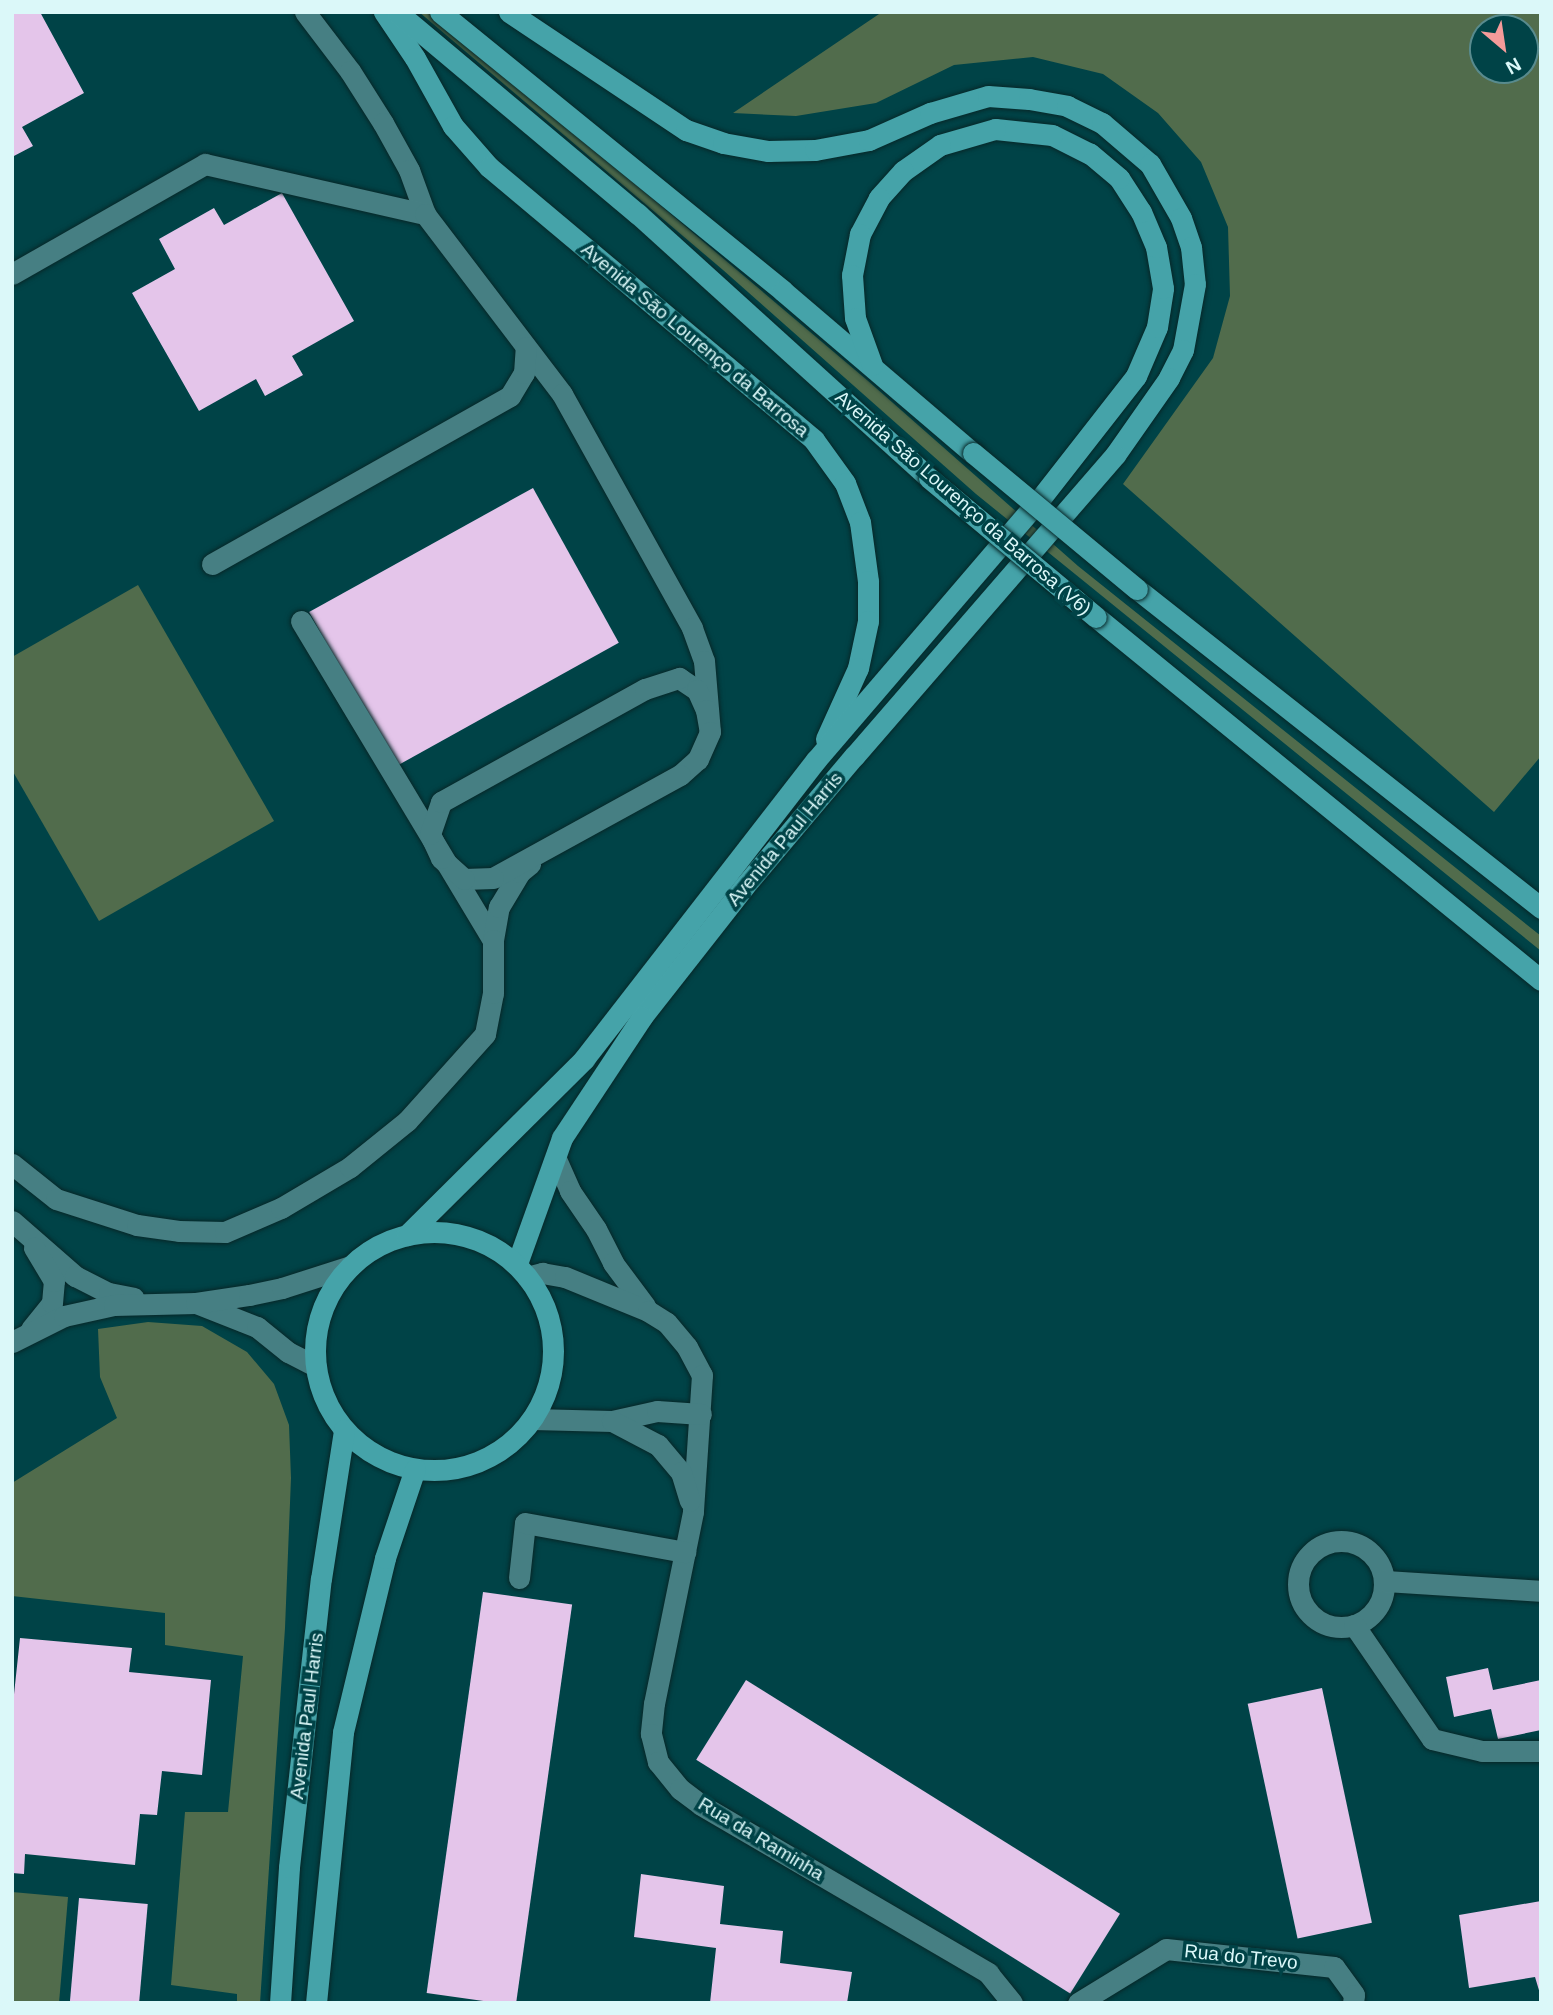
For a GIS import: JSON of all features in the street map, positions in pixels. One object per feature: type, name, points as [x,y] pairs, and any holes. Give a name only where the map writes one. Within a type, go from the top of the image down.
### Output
[{"type":"main road","name":"Avenida São Lourenço da Barrosa","points":[[384,12],[415,58],[453,126],[489,167],[814,440],[845,483],[860,522],[868,581],[868,621],[858,668],[816,760]]},
{"type":"main road","name":"Avenida São Lourenço da Barrosa (V6)","points":[[397,12],[638,214],[929,478],[1541,981]]},
{"type":"main road","points":[[440,12],[872,365],[1137,589],[1541,908]]},
{"type":"main road","name":"Avenida Paul Harris","points":[[509,12],[648,108],[686,130],[723,143],[768,151],[815,150],[869,140],[930,113],[988,96],[1029,99],[1067,106],[1102,123],[1150,164],[1167,189],[1191,247],[1195,284],[1183,350],[1169,379],[1115,455],[743,888],[620,1049],[562,1138],[522,1270]]},
{"type":"main road","points":[[816,760],[1040,499],[1136,376],[1157,327],[1163,288],[1156,247],[1141,212],[1119,178],[1090,154],[1052,135],[995,129],[940,145],[903,171],[879,198],[860,234],[852,275],[855,318],[872,365]]},
{"type":"main road","name":"Avenida Paul Harris","points":[[407,1235],[584,1059],[816,760]]},
{"type":"main road","points":[[438,1231],[470,1237],[499,1250],[522,1270],[538,1292],[549,1317],[554,1343],[552,1370],[545,1396],[532,1419],[514,1439],[493,1455],[468,1466],[441,1470],[415,1469],[388,1461],[365,1449],[344,1430],[325,1400],[316,1366],[318,1322],[337,1282],[351,1266],[386,1242],[407,1235],[438,1231]]},
{"type":"main road","name":"Avenida Paul Harris","points":[[280,2003],[289,1867],[321,1579],[344,1430]]},
{"type":"main road","name":"Avenida Paul Harris","points":[[316,2003],[343,1732],[386,1558],[415,1469]]},
{"type":"street","points":[[304,12],[350,71],[383,123],[410,170],[425,214],[562,394],[692,628],[704,662],[710,732],[698,759],[680,775],[493,878],[464,879],[441,858],[430,834],[441,802],[645,689],[679,678],[696,690],[706,710],[710,732]]},
{"type":"street","points":[[12,274],[205,164],[425,214]]},
{"type":"street","points":[[212,564],[510,396],[524,373],[526,347]]},
{"type":"street","points":[[301,621],[441,858],[493,940]]},
{"type":"street","points":[[12,1164],[55,1199],[137,1225],[179,1231],[225,1232],[281,1208],[349,1167],[407,1121],[485,1034],[493,993],[493,940],[499,907],[520,872],[548,847]]},
{"type":"street","points":[[556,1159],[570,1191],[596,1229],[613,1263],[648,1311]]},
{"type":"street","points":[[18,1226],[75,1276],[109,1293],[153,1303]]},
{"type":"street","points":[[18,1226],[54,1281],[52,1303],[20,1338]]},
{"type":"street","points":[[20,1338],[64,1316],[114,1305],[196,1303],[282,1288],[351,1266]]},
{"type":"street","points":[[522,1270],[565,1277],[648,1311]]},
{"type":"street","points":[[196,1303],[257,1327],[288,1352],[316,1366]]},
{"type":"street","name":"Rua da Raminha","points":[[648,1311],[667,1323],[697,1363],[704,1387],[693,1512],[654,1703],[651,1734],[658,1762],[680,1789],[701,1805],[988,1973],[1012,2003]]},
{"type":"street","points":[[532,1419],[612,1421],[657,1411],[701,1414]]},
{"type":"street","points":[[612,1421],[658,1445],[681,1472],[693,1512]]},
{"type":"street","points":[[519,1578],[525,1523],[685,1552]]},
{"type":"street","points":[[1345,1541],[1361,1545],[1373,1554],[1384,1581],[1377,1607],[1367,1619],[1354,1625],[1327,1626],[1314,1618],[1301,1602],[1297,1587],[1300,1568],[1308,1555],[1330,1542],[1345,1541]]},
{"type":"street","points":[[1384,1581],[1541,1591]]},
{"type":"street","points":[[1354,1625],[1432,1739],[1482,1751],[1541,1751]]},
{"type":"street","name":"Rua do Trevo","points":[[1078,2003],[1166,1949],[1334,1967],[1354,1995],[1353,2003]]},
{"type":"green space","points":[[419,12],[432,12],[867,380],[1078,566],[1541,936],[1541,951],[976,494],[723,270]]},
{"type":"green space","points":[[882,12],[1541,12],[1541,756],[1494,812],[1123,484],[1213,358],[1230,296],[1228,227],[1201,162],[1158,113],[1103,74],[1033,57],[954,65],[876,103],[796,116],[733,113]]},
{"type":"green space","points":[[138,585],[274,821],[99,921],[12,770],[12,657]]},
{"type":"green space","points":[[148,1322],[202,1326],[247,1352],[274,1384],[289,1425],[291,1478],[285,1628],[260,2003],[237,2003],[237,1994],[171,1985],[185,1812],[228,1812],[243,1656],[165,1645],[165,1613],[12,1596],[12,1483],[117,1418],[100,1377],[98,1329]]},
{"type":"green space","points":[[12,1892],[68,1897],[59,2003],[12,2003]]},
{"type":"building","points":[[12,12],[40,12],[84,93],[22,127],[33,146],[12,157]]},
{"type":"building","points":[[282,193],[354,321],[292,356],[303,375],[265,396],[256,379],[199,411],[132,293],[175,269],[159,239],[214,208],[224,225]]},
{"type":"building","points":[[533,488],[619,643],[395,767],[309,612]]},
{"type":"building","points":[[483,1592],[572,1605],[516,2003],[427,1993]]},
{"type":"building","points":[[20,1638],[132,1648],[129,1672],[211,1680],[202,1775],[162,1771],[157,1815],[140,1814],[135,1865],[25,1854],[24,1874],[12,1873],[12,1713]]},
{"type":"building","points":[[1488,1668],[1493,1690],[1541,1680],[1541,1730],[1498,1739],[1491,1709],[1454,1717],[1446,1677]]},
{"type":"building","points":[[746,1680],[1120,1914],[1070,1993],[696,1760]]},
{"type":"building","points":[[1322,1688],[1372,1923],[1298,1939],[1248,1704]]},
{"type":"building","points":[[641,1874],[724,1886],[720,1924],[783,1931],[780,1963],[852,1972],[847,2003],[710,2003],[716,1948],[634,1937]]},
{"type":"building","points":[[79,1898],[148,1904],[139,2003],[70,2003]]},
{"type":"building","points":[[1541,1901],[1541,1997],[1535,1977],[1469,1988],[1459,1915]]}]
